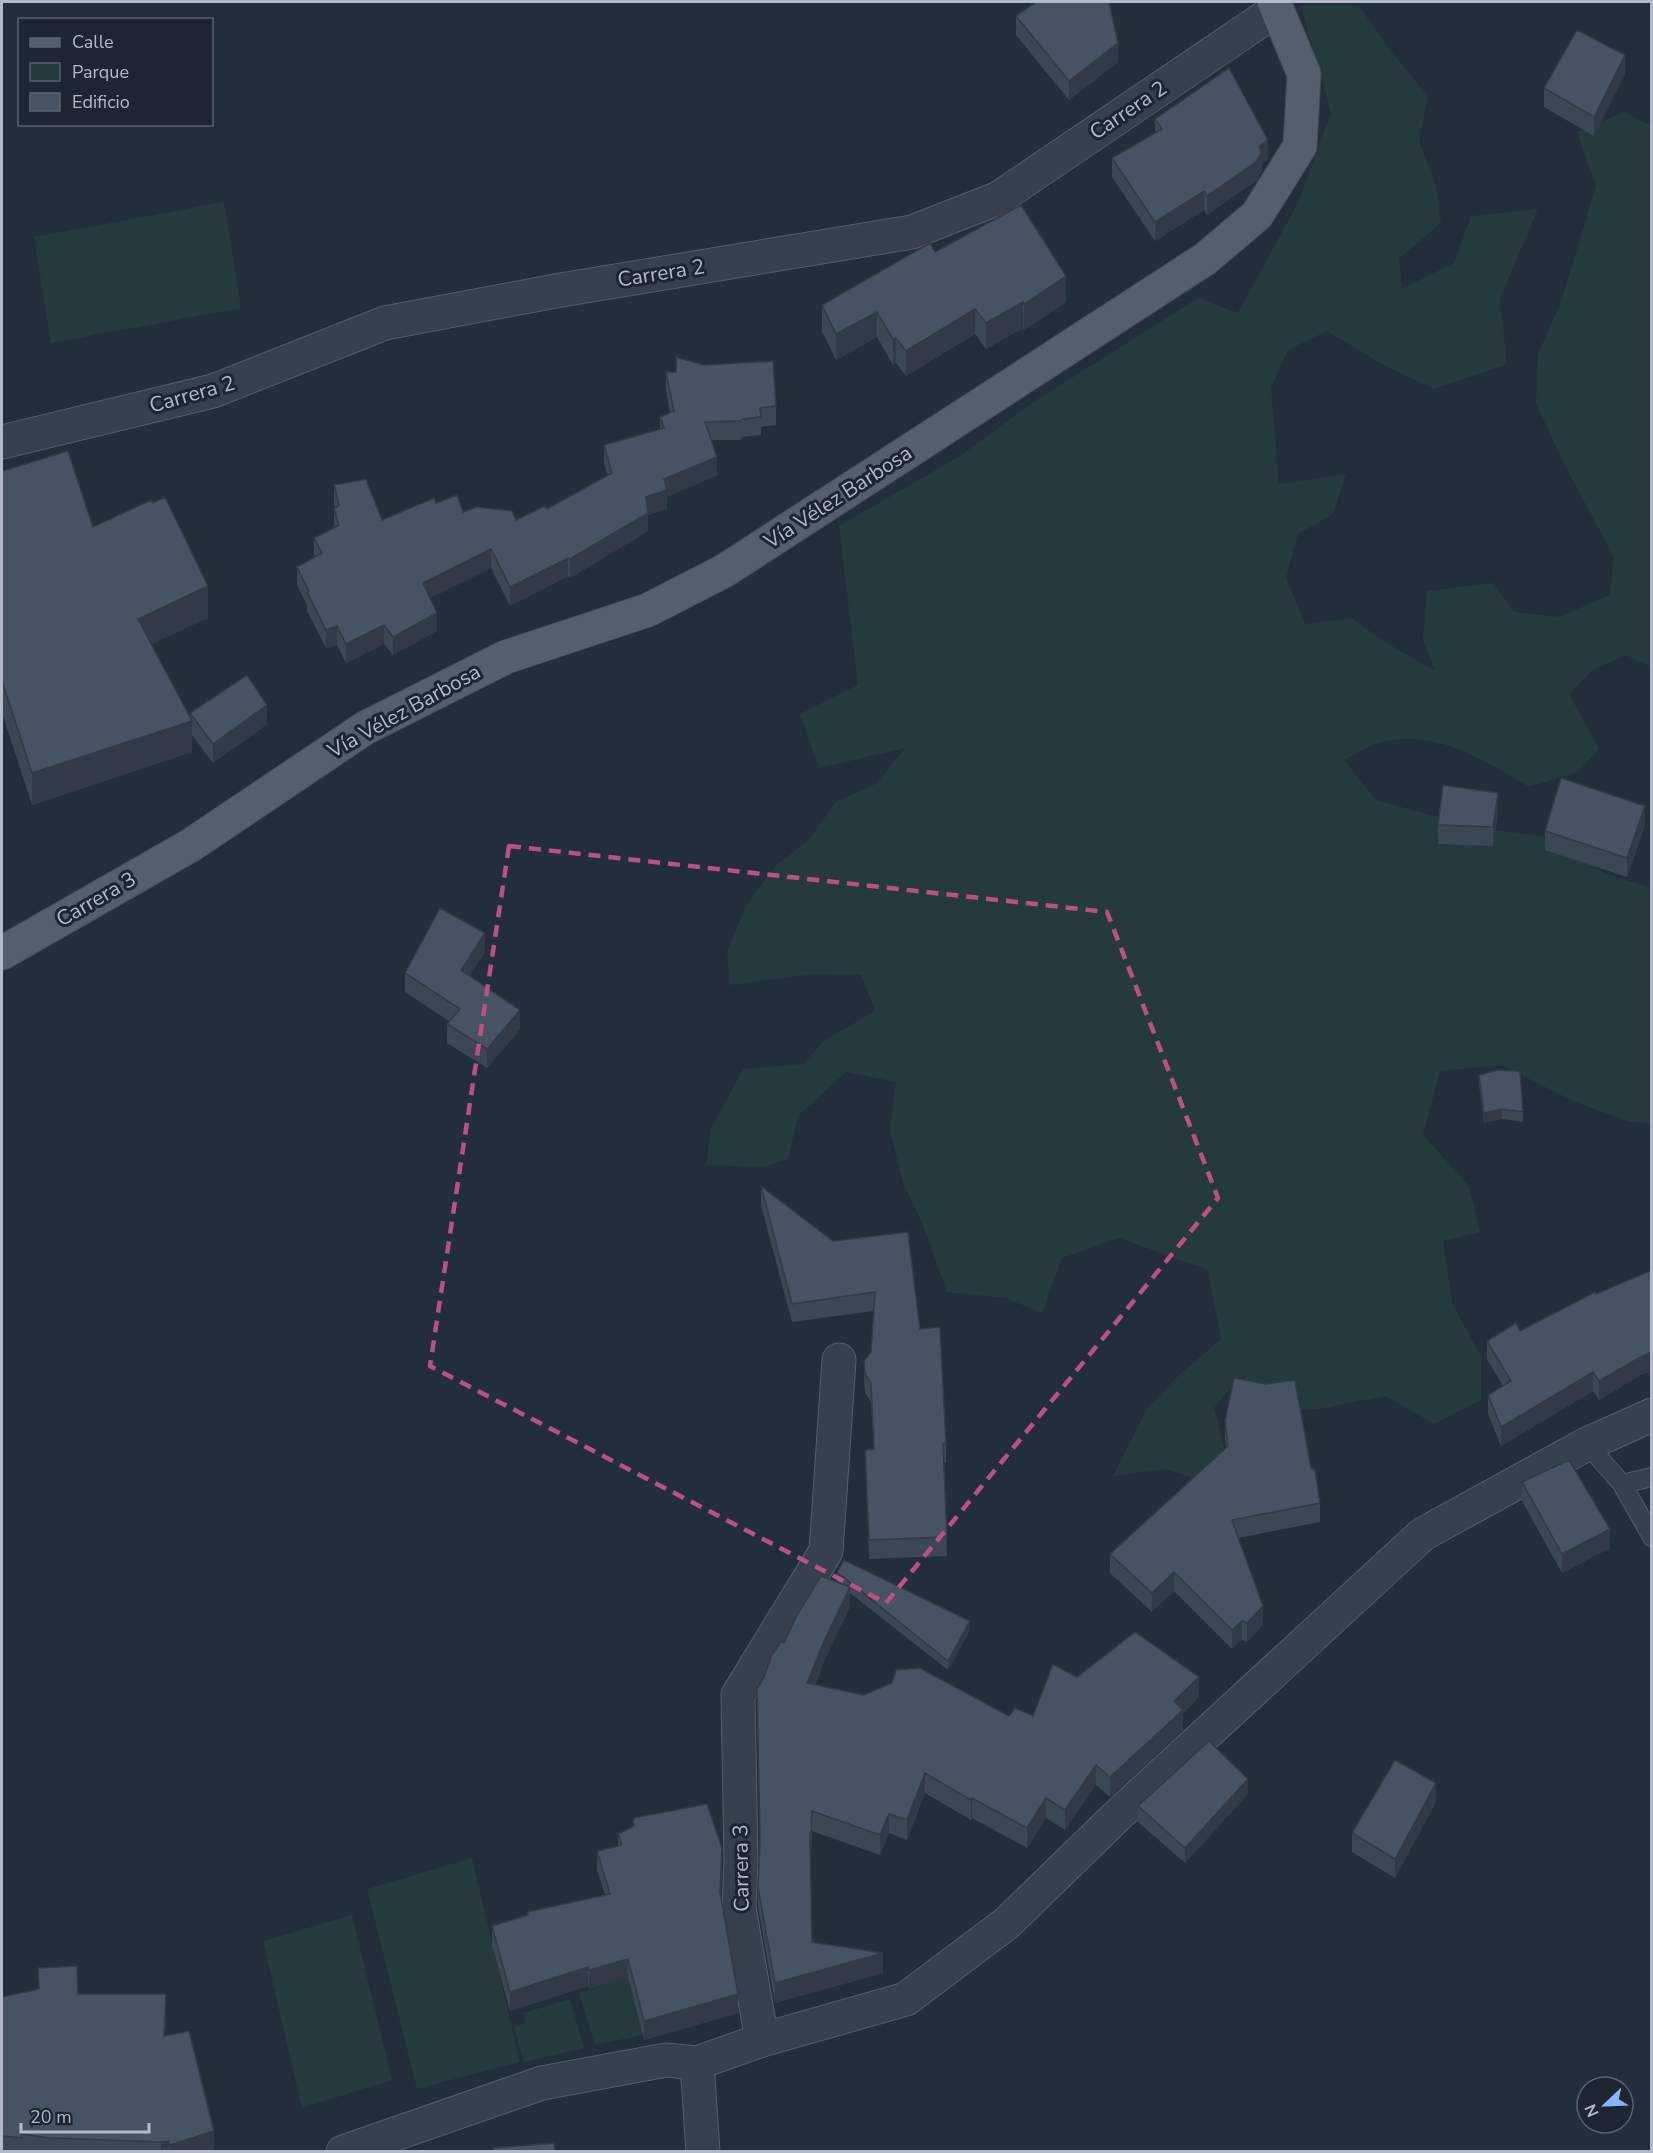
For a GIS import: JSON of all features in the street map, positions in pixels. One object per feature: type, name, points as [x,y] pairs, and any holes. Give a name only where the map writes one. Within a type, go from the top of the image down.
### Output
[{"type":"main road","name":"Vía Vélez Barbosa","points":[[191,845],[365,728],[506,657],[648,610],[724,571],[1204,259],[1257,215],[1300,146],[1304,74],[1275,6]]},
{"type":"main road","name":"Carrera 3","points":[[2,953],[191,845]]},
{"type":"street","name":"Carrera 2","points":[[2,442],[213,391],[385,323],[561,290],[912,232],[999,198],[1275,6]]},
{"type":"street","name":"Carrera 3","points":[[762,2040],[740,1908],[738,1695],[826,1551],[839,1360]]},
{"type":"street","points":[[343,2151],[542,2083],[666,2060],[697,2064],[762,2040],[906,1999],[1007,1923],[1118,1815],[1423,1534],[1587,1444],[1652,1415]]},
{"type":"street","points":[[697,2064],[703,2151]]},
{"type":"lane","points":[[1587,1444],[1622,1484],[1652,1537]]},
{"type":"lane","points":[[1622,1484],[1652,1477]]},
{"type":"highlighted area","points":[[509,846],[1107,912],[1218,1198],[886,1603],[430,1366]]},
{"type":"green space","points":[[1301,6],[1359,6],[1390,50],[1428,96],[1419,141],[1436,186],[1441,223],[1399,259],[1402,289],[1454,263],[1471,216],[1538,209],[1500,299],[1507,364],[1434,389],[1387,367],[1327,331],[1288,350],[1271,388],[1279,484],[1346,474],[1333,514],[1298,534],[1286,578],[1305,624],[1352,618],[1380,639],[1435,671],[1423,639],[1427,591],[1493,583],[1514,612],[1559,617],[1610,595],[1614,557],[1563,462],[1536,403],[1538,354],[1562,299],[1596,186],[1577,132],[1624,112],[1651,126],[1651,667],[1626,655],[1594,669],[1569,694],[1599,749],[1578,772],[1529,787],[1461,750],[1425,740],[1406,739],[1381,742],[1344,760],[1376,800],[1477,828],[1555,838],[1604,873],[1651,888],[1651,1123],[1630,1122],[1575,1102],[1501,1065],[1440,1071],[1423,1135],[1469,1186],[1480,1232],[1443,1241],[1452,1303],[1481,1356],[1481,1400],[1434,1424],[1385,1396],[1319,1409],[1270,1411],[1243,1375],[1214,1408],[1227,1458],[1206,1482],[1166,1469],[1113,1476],[1148,1407],[1178,1376],[1221,1339],[1208,1270],[1119,1238],[1062,1258],[1042,1313],[1005,1298],[947,1292],[922,1222],[903,1183],[890,1130],[896,1082],[846,1072],[798,1116],[788,1159],[764,1167],[706,1165],[711,1129],[743,1069],[803,1064],[824,1041],[875,1011],[861,975],[812,974],[730,985],[727,952],[746,906],[776,865],[807,842],[836,802],[877,783],[905,748],[819,768],[800,714],[858,685],[839,526],[960,456],[1032,403],[1198,298],[1238,313],[1298,203],[1331,113]]},
{"type":"green space","points":[[224,202],[241,308],[51,343],[34,237]]},
{"type":"green space","points":[[472,1858],[520,2062],[417,2089],[367,1889]]},
{"type":"green space","points":[[352,1915],[392,2080],[302,2108],[263,1941]]},
{"type":"green space","points":[[628,1977],[643,2035],[595,2045],[579,1993]]},
{"type":"green space","points":[[570,1999],[584,2048],[524,2062],[514,2027],[526,2023],[523,2013]]},
{"type":"building","points":[[1036,2],[1109,2],[1118,43],[1069,81],[1016,16]]},
{"type":"building","points":[[1577,30],[1625,55],[1594,117],[1544,88]]},
{"type":"building","points":[[1229,68],[1268,140],[1259,147],[1262,152],[1256,162],[1207,196],[1204,191],[1155,222],[1112,158],[1162,129],[1155,119]]},
{"type":"building","points":[[1021,205],[1066,276],[1024,304],[1023,302],[986,323],[975,309],[906,351],[896,338],[893,339],[877,312],[836,334],[822,305],[930,243],[935,252]]},
{"type":"building","points":[[676,357],[704,365],[773,361],[776,406],[760,408],[761,417],[741,421],[705,422],[717,457],[664,479],[667,490],[646,497],[648,513],[570,559],[510,587],[491,549],[423,583],[437,613],[393,637],[384,625],[346,644],[337,626],[326,630],[297,567],[322,553],[314,538],[339,525],[334,509],[339,505],[334,485],[366,479],[382,520],[434,498],[436,503],[457,495],[463,512],[477,507],[512,511],[516,520],[545,506],[547,509],[612,473],[604,445],[664,428],[660,417],[674,411],[666,372],[676,372]]},
{"type":"building","points":[[68,451],[93,527],[151,500],[153,503],[165,497],[208,586],[138,619],[192,721],[32,773],[2,681],[2,471]]},
{"type":"building","points":[[247,675],[267,705],[213,744],[190,713]]},
{"type":"building","points":[[1561,778],[1645,806],[1627,858],[1545,831]]},
{"type":"building","points":[[1443,785],[1498,793],[1493,827],[1438,825]]},
{"type":"building","points":[[440,908],[485,933],[461,970],[520,1010],[487,1049],[447,1024],[460,1009],[405,973]]},
{"type":"building","points":[[1498,1070],[1520,1071],[1523,1112],[1502,1109],[1484,1113],[1479,1075]]},
{"type":"building","points":[[761,1186],[833,1241],[908,1232],[920,1329],[940,1327],[946,1444],[943,1444],[947,1537],[869,1540],[865,1450],[874,1449],[871,1384],[865,1374],[864,1361],[871,1352],[875,1292],[792,1304]]},
{"type":"building","points":[[1652,1270],[1652,1352],[1599,1381],[1593,1372],[1501,1427],[1488,1395],[1511,1381],[1487,1341],[1516,1323],[1520,1331],[1595,1292],[1596,1294]]},
{"type":"building","points":[[1234,1378],[1266,1384],[1295,1380],[1311,1468],[1315,1470],[1320,1503],[1232,1520],[1263,1606],[1247,1623],[1242,1621],[1232,1630],[1174,1572],[1152,1593],[1110,1554],[1228,1446],[1225,1420]]},
{"type":"building","points":[[1569,1460],[1610,1529],[1562,1554],[1522,1482]]},
{"type":"building","points":[[844,1560],[970,1621],[948,1661],[837,1572]]},
{"type":"building","points":[[821,1576],[850,1587],[807,1683],[864,1695],[892,1683],[896,1670],[920,1668],[1009,1716],[1015,1708],[1033,1716],[1053,1664],[1077,1677],[1135,1632],[1199,1677],[1174,1701],[1183,1710],[1110,1777],[1096,1765],[1065,1810],[1046,1798],[1027,1828],[972,1798],[971,1800],[925,1773],[907,1820],[889,1814],[880,1835],[812,1811],[810,1834],[812,1942],[883,1953],[775,1983],[758,1887],[760,1841],[757,1689],[772,1655],[781,1641],[784,1643],[797,1615]]},
{"type":"building","points":[[1209,1741],[1248,1779],[1185,1848],[1138,1806]]},
{"type":"building","points":[[1395,1760],[1436,1783],[1395,1859],[1352,1833]]},
{"type":"building","points":[[707,1804],[722,1848],[720,1892],[738,1994],[644,2021],[628,1959],[589,1970],[588,1967],[510,1992],[492,1926],[528,1915],[527,1912],[610,1894],[597,1851],[622,1845],[618,1834],[634,1826],[633,1818]]},
{"type":"building","points":[[77,1966],[78,1994],[166,1994],[164,2036],[189,2031],[214,2131],[170,2145],[169,2141],[50,2138],[21,2134],[22,2138],[2,2136],[2,1997],[39,1989],[38,1968]]},
{"type":"building","points":[[554,2143],[555,2151],[493,2151],[493,2148]]}]
